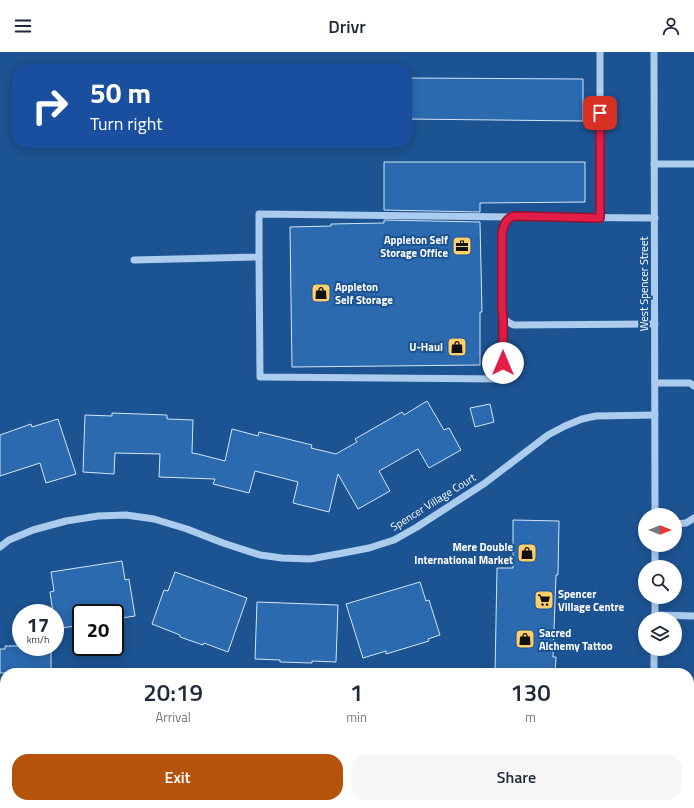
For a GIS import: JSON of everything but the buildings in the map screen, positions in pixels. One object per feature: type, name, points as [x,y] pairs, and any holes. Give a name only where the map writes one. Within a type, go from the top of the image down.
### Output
[{"type":"street","points":[[600,52],[600,218]]},
{"type":"street","name":"West Spencer Street","points":[[654,52],[655,508]]},
{"type":"street","points":[[654,164],[694,164]]},
{"type":"street","points":[[513,216],[503,225],[502,233],[503,379],[260,377],[259,214],[513,216],[655,218]]},
{"type":"street","points":[[134,260],[259,257]]},
{"type":"street","points":[[503,317],[508,323],[514,325],[655,324]]},
{"type":"street","points":[[655,383],[690,383],[694,386]]},
{"type":"street","name":"Spencer Village Court","points":[[0,547],[9,540],[33,530],[66,520],[98,516],[126,515],[154,519],[260,555],[282,558],[310,559],[369,548],[394,540],[417,527],[485,483],[548,435],[565,426],[582,419],[596,416],[655,415]]},
{"type":"street","points":[[682,523],[686,523],[694,518]]},
{"type":"street","points":[[682,616],[694,616]]},
{"type":"street","points":[[654,656],[654,668]]},
{"type":"place","name":"Appleton Self Storage Office","points":[[462,246]]},
{"type":"place","name":"Appleton Self Storage","points":[[321,293]]},
{"type":"place","name":"U-Haul","points":[[457,347]]},
{"type":"place","name":"Mere Double International Market","points":[[527,553]]},
{"type":"place","name":"Spencer Village Centre","points":[[544,600]]},
{"type":"place","name":"Sacred Alchemy Tattoo","points":[[525,639]]},
{"type":"route","points":[[503,363],[503,225],[513,216],[600,218],[600,113]]}]
